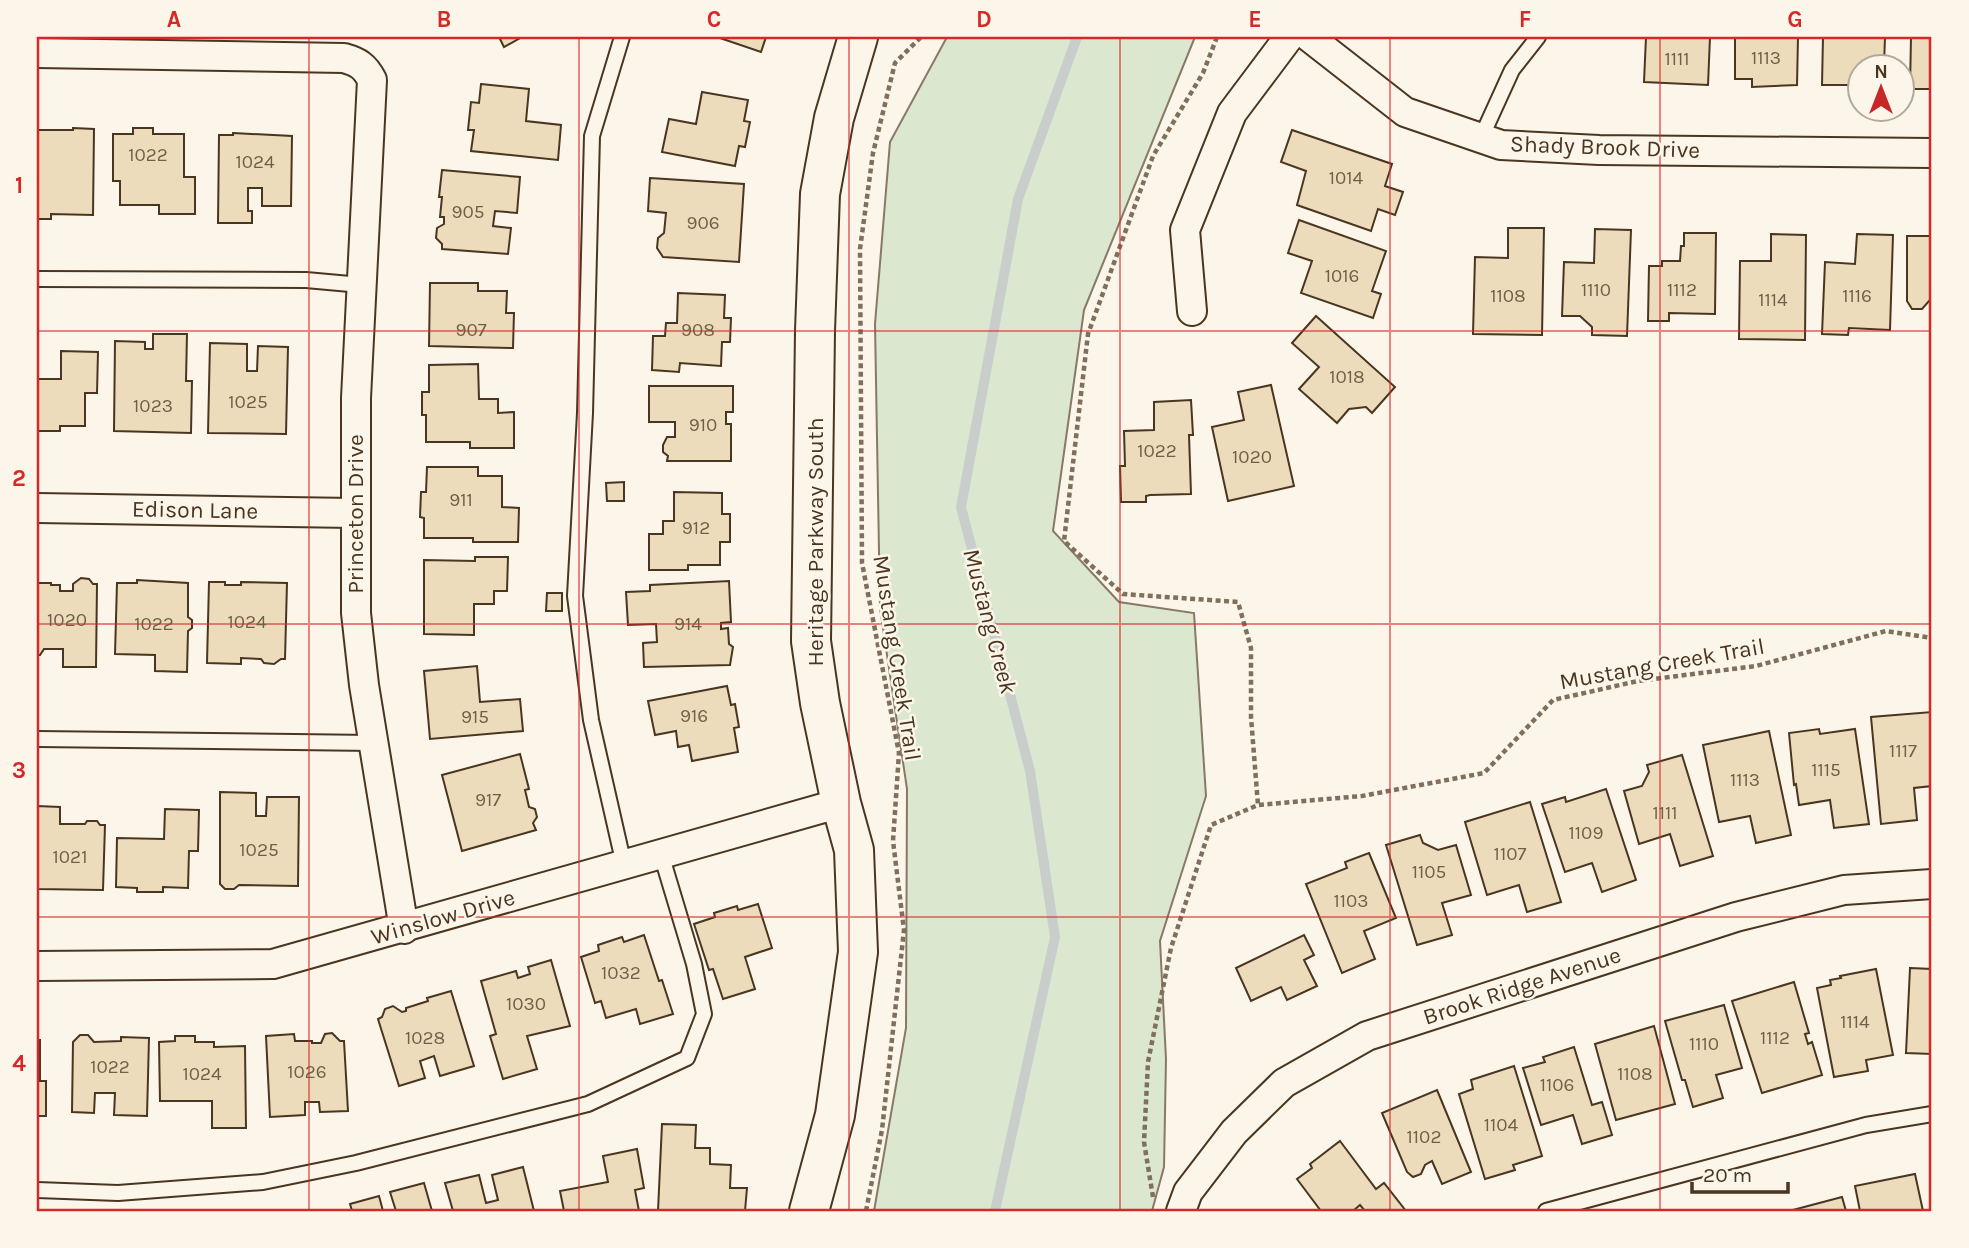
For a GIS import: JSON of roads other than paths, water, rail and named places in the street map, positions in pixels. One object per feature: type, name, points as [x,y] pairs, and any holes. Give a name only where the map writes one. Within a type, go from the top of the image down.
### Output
[{"type":"street","name":"Heritage Parkway South","points":[[809,1211],[835,1115],[858,952],[853,850],[820,703],[811,641],[815,331],[820,194],[834,118],[858,37]]},
{"type":"street","points":[[1192,311],[1185,230],[1232,113],[1289,37]]},
{"type":"street","name":"Shady Brook Drive","points":[[1310,37],[1405,112],[1501,145],[1599,150],[1932,153]]},
{"type":"street","name":"Princeton Drive","points":[[37,53],[344,58],[358,62],[372,80],[356,398],[356,613],[373,743],[404,929]]},
{"type":"street","name":"Edison Lane","points":[[37,508],[354,513]]},
{"type":"street","name":"Winslow Drive","points":[[37,966],[273,964],[841,803]]},
{"type":"street","name":"Brook Ridge Avenue","points":[[1181,1211],[1188,1192],[1234,1132],[1284,1083],[1367,1036],[1736,917],[1844,890],[1932,884]]},
{"type":"lane","points":[[622,37],[592,136],[585,413],[575,596],[591,720],[624,865]]},
{"type":"lane","points":[[1481,138],[1512,69],[1538,37]]},
{"type":"lane","points":[[37,279],[306,280],[361,285]]},
{"type":"lane","points":[[37,739],[373,743]]},
{"type":"lane","points":[[37,1190],[118,1193],[263,1182],[356,1163],[588,1104],[687,1058],[704,1014],[694,964],[661,854]]},
{"type":"lane","points":[[1546,1211],[1866,1125],[1932,1114]]},
{"type":"waterway","name":"Mustang Creek","points":[[995,1211],[1055,937],[1030,771],[961,507],[1018,199],[1077,37]]}]
